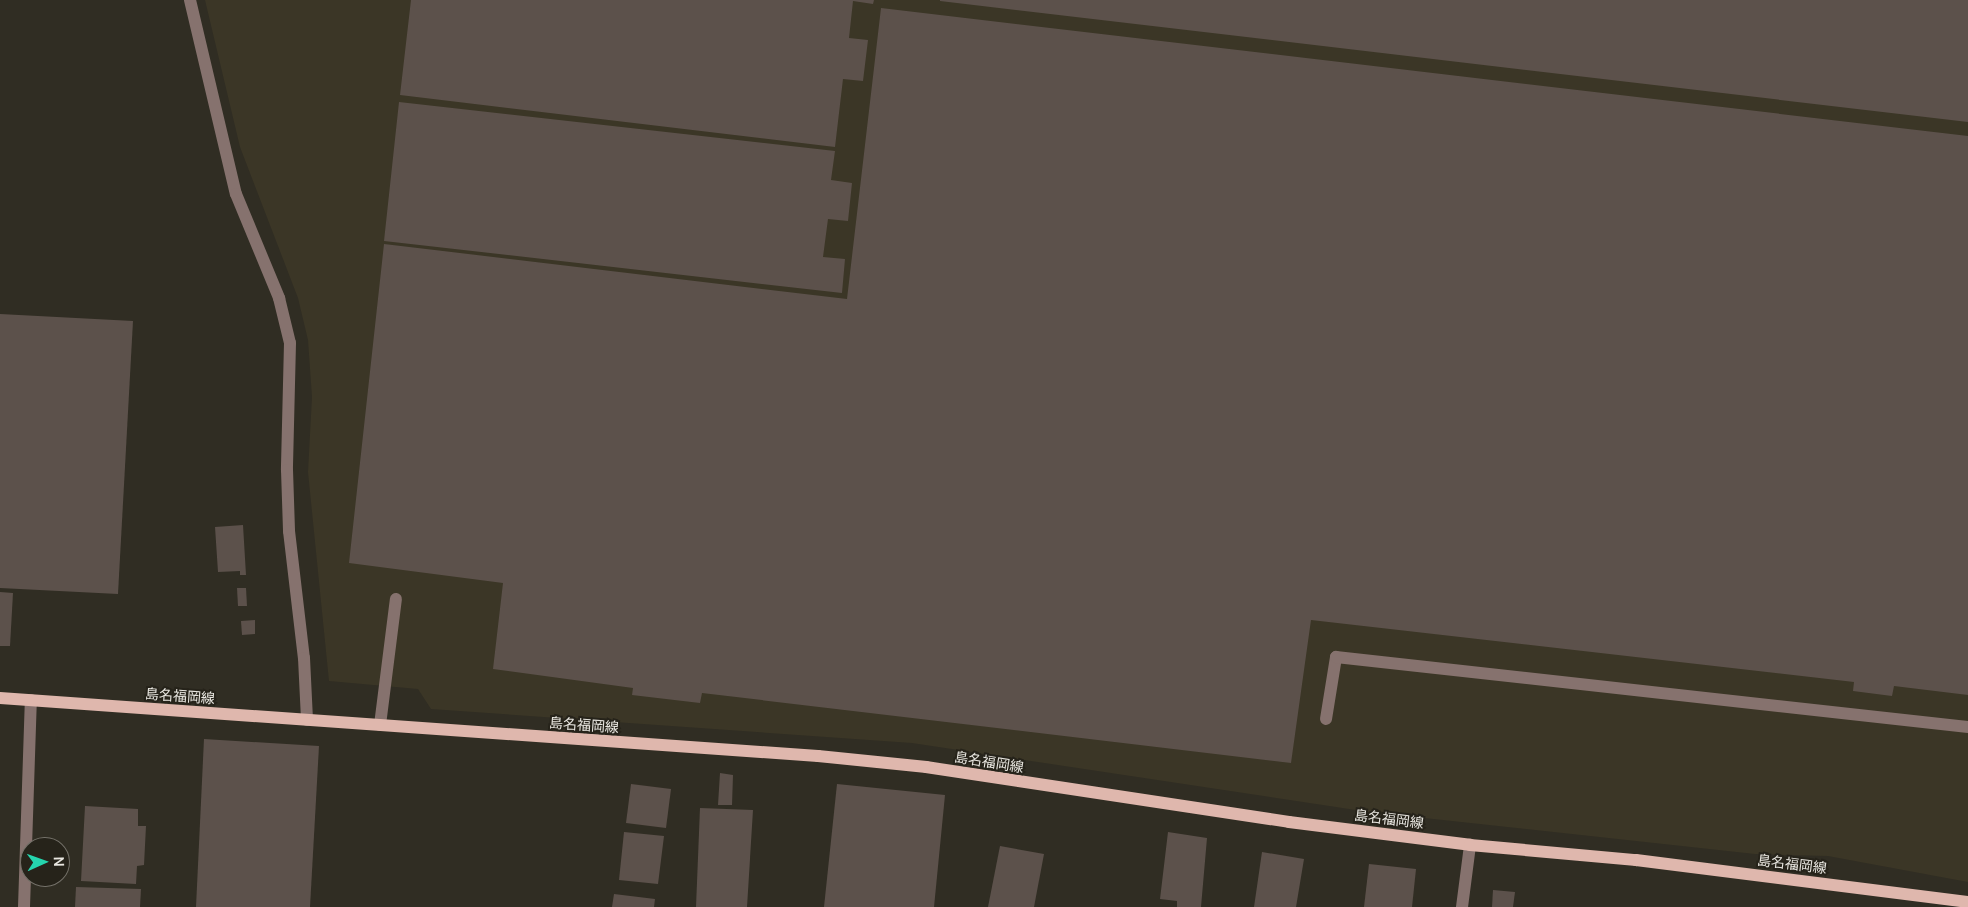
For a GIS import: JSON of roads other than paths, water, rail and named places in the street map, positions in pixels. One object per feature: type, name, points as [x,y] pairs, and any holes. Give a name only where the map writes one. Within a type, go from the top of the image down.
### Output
[{"type":"main road","name":"島名福岡線","points":[[0,698],[818,756],[926,767],[1289,822],[1470,844],[1636,860],[1968,902]]},
{"type":"street","points":[[190,0],[236,194],[279,298],[290,343],[287,470],[289,531],[304,658],[307,720]]},
{"type":"street","points":[[380,726],[396,599]]},
{"type":"street","points":[[1326,719],[1336,657],[1968,726]]},
{"type":"street","points":[[24,907],[31,700]]},
{"type":"street","points":[[1462,907],[1470,844]]}]
